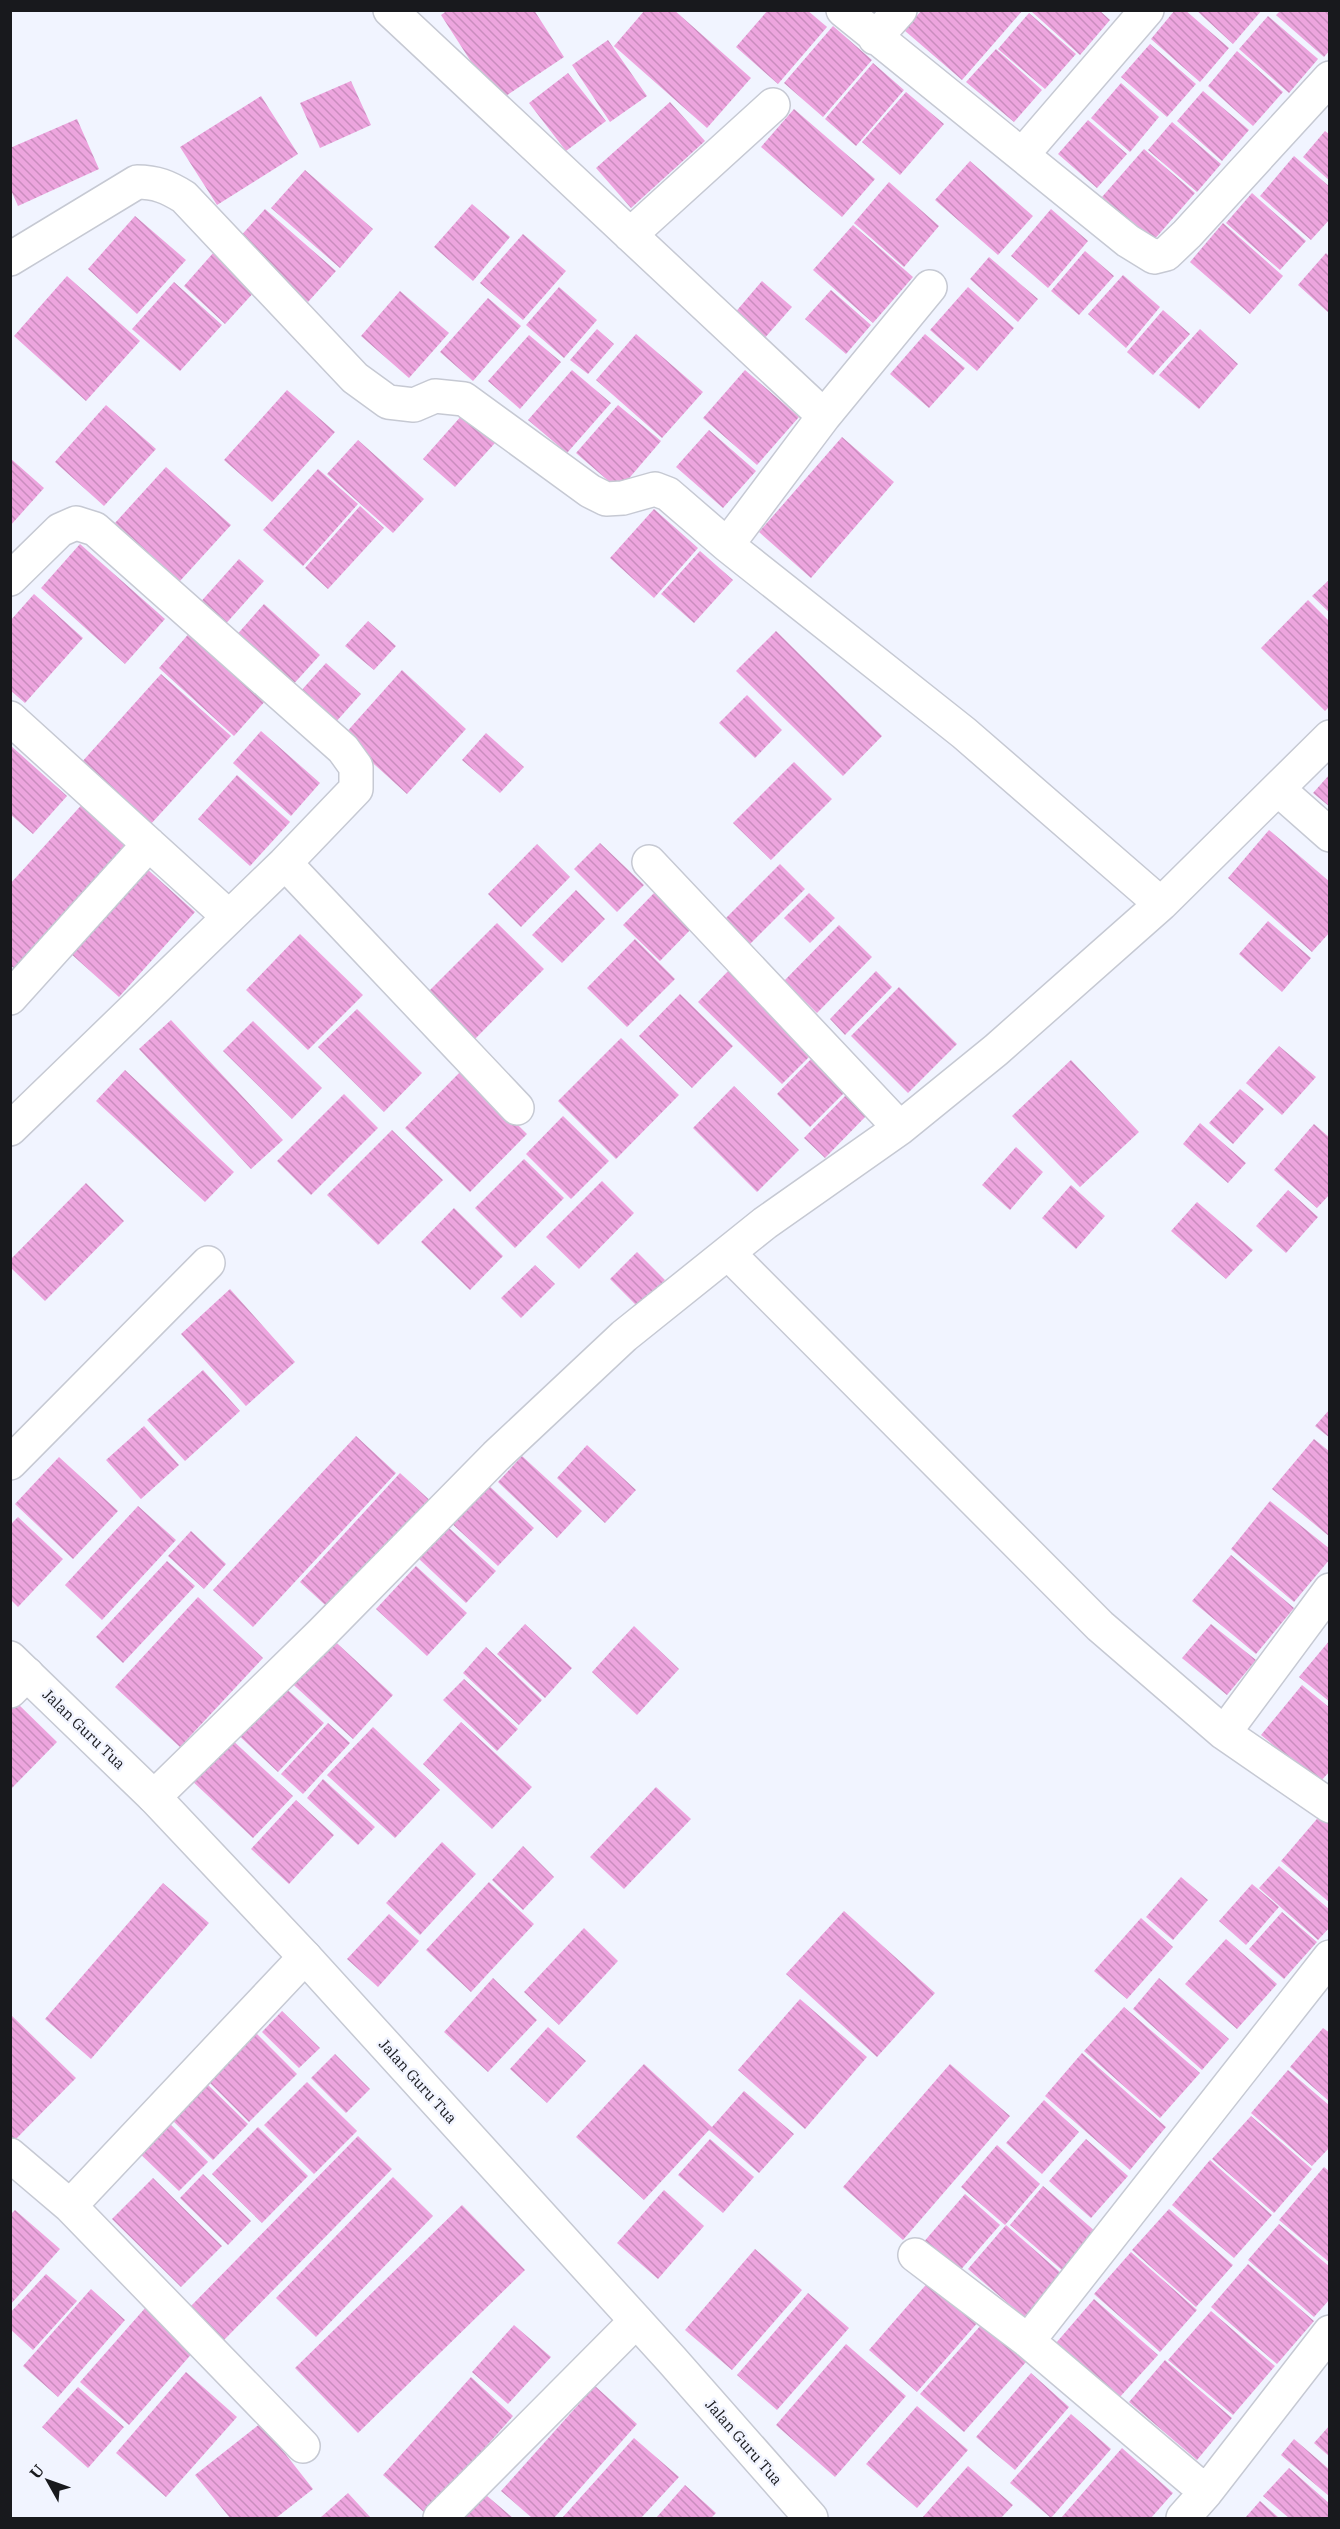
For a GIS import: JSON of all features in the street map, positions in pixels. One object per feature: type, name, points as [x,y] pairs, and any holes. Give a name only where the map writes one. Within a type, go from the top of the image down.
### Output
[{"type":"street","points":[[390,10],[824,416]]},
{"type":"street","points":[[843,10],[1128,241],[1154,256],[1166,254],[1187,234],[1329,78]]},
{"type":"street","points":[[875,38],[900,10]]},
{"type":"street","points":[[1022,155],[1147,10]]},
{"type":"street","points":[[630,235],[773,105]]},
{"type":"street","points":[[10,259],[137,182],[153,182],[166,186],[184,197],[355,378],[388,402],[414,405],[435,396],[464,399],[590,491],[606,500],[655,489],[669,494],[727,545],[964,734],[1161,904]]},
{"type":"street","points":[[727,545],[824,416],[930,287]]},
{"type":"street","points":[[10,579],[60,530],[76,523],[95,529],[343,749],[356,767],[356,789],[285,863],[228,915],[10,1130]]},
{"type":"street","points":[[10,718],[228,915]]},
{"type":"street","points":[[154,1797],[330,1625],[496,1456],[624,1336],[765,1223],[900,1128],[996,1050],[1161,904],[1329,737]]},
{"type":"street","points":[[1278,789],[1329,835]]},
{"type":"street","points":[[10,998],[149,844]]},
{"type":"street","points":[[649,862],[900,1128]]},
{"type":"street","points":[[285,863],[517,1108]]},
{"type":"street","points":[[728,1253],[1100,1626],[1224,1732],[1329,1806]]},
{"type":"street","points":[[10,1463],[208,1263]]},
{"type":"street","points":[[1224,1732],[1329,1590]]},
{"type":"street","name":"Jalan Guru Tua","points":[[16,1674],[154,1797],[305,1957],[765,2464],[807,2517]]},
{"type":"street","points":[[70,2206],[305,1957]]},
{"type":"street","points":[[1028,2341],[1329,1957]]},
{"type":"street","points":[[10,2154],[70,2206],[303,2446]]},
{"type":"street","points":[[915,2255],[1028,2341],[1206,2492]]},
{"type":"street","points":[[440,2518],[636,2321]]},
{"type":"street","points":[[1183,2518],[1206,2492],[1329,2332]]},
{"type":"building","points":[[448,10],[534,10],[564,57],[497,102],[441,15]]},
{"type":"building","points":[[645,10],[674,10],[751,78],[707,128],[614,46]]},
{"type":"building","points":[[768,10],[807,10],[827,27],[778,84],[736,47]]},
{"type":"building","points":[[922,10],[1023,10],[962,80],[904,30]]},
{"type":"building","points":[[1033,10],[1099,10],[1110,20],[1080,55],[1032,12]]},
{"type":"building","points":[[1175,10],[1185,10],[1229,48],[1200,82],[1151,39]]},
{"type":"building","points":[[1196,10],[1262,10],[1233,44]]},
{"type":"building","points":[[1281,10],[1330,10],[1330,50],[1324,57],[1276,15]]},
{"type":"building","points":[[1029,13],[1076,54],[1045,89],[998,49]]},
{"type":"building","points":[[1268,16],[1318,59],[1289,93],[1239,49]]},
{"type":"building","points":[[833,26],[872,60],[823,117],[784,83]]},
{"type":"building","points":[[608,40],[647,96],[610,122],[572,65]]},
{"type":"building","points":[[1150,44],[1196,84],[1167,117],[1121,77]]},
{"type":"building","points":[[996,49],[1042,90],[1014,122],[966,82]]},
{"type":"building","points":[[1237,51],[1283,92],[1253,126],[1208,86]]},
{"type":"building","points":[[873,63],[904,90],[856,146],[825,119]]},
{"type":"building","points":[[568,73],[606,121],[566,151],[529,103]]},
{"type":"building","points":[[351,81],[371,125],[320,148],[300,103]]},
{"type":"building","points":[[1121,83],[1159,117],[1130,152],[1091,118]]},
{"type":"building","points":[[1203,91],[1249,130],[1222,161],[1177,121]]},
{"type":"building","points":[[906,92],[944,124],[900,175],[862,142]]},
{"type":"building","points":[[261,96],[298,154],[217,205],[180,147]]},
{"type":"building","points":[[670,102],[705,141],[631,208],[596,168]]},
{"type":"building","points":[[794,109],[875,179],[842,217],[761,147]]},
{"type":"building","points":[[77,119],[99,169],[18,206],[10,188],[10,148]]},
{"type":"building","points":[[1088,120],[1127,154],[1097,188],[1058,154]]},
{"type":"building","points":[[1172,122],[1221,164],[1197,192],[1148,150]]},
{"type":"building","points":[[1325,131],[1330,135],[1330,181],[1303,157]]},
{"type":"building","points":[[1144,149],[1195,193],[1153,241],[1102,197]]},
{"type":"building","points":[[1294,156],[1330,187],[1330,219],[1311,240],[1260,196]]},
{"type":"building","points":[[970,161],[1033,216],[998,255],[935,200]]},
{"type":"building","points":[[305,170],[373,229],[340,268],[271,208]]},
{"type":"building","points":[[889,182],[939,226],[904,267],[854,223]]},
{"type":"building","points":[[1252,193],[1306,241],[1280,270],[1226,223]]},
{"type":"building","points":[[472,204],[510,237],[473,281],[434,247]]},
{"type":"building","points":[[265,209],[336,271],[308,302],[237,240]]},
{"type":"building","points":[[1051,209],[1088,241],[1048,288],[1011,256]]},
{"type":"building","points":[[135,216],[186,260],[137,314],[88,269]]},
{"type":"building","points":[[1223,223],[1283,276],[1250,314],[1190,262]]},
{"type":"building","points":[[853,225],[913,277],[873,323],[813,270]]},
{"type":"building","points":[[523,234],[566,271],[523,320],[480,283]]},
{"type":"building","points":[[1085,251],[1114,276],[1079,315],[1051,291]]},
{"type":"building","points":[[214,252],[256,290],[225,324],[184,286]]},
{"type":"building","points":[[1326,253],[1330,257],[1330,314],[1298,285]]},
{"type":"building","points":[[989,257],[1038,299],[1018,322],[970,279]]},
{"type":"building","points":[[1123,275],[1160,307],[1126,348],[1088,314]]},
{"type":"building","points":[[67,276],[140,341],[86,401],[14,336]]},
{"type":"building","points":[[762,281],[792,307],[763,340],[733,315]]},
{"type":"building","points":[[174,282],[222,325],[180,371],[132,329]]},
{"type":"building","points":[[559,287],[597,320],[564,358],[526,325]]},
{"type":"building","points":[[968,287],[1014,328],[977,371],[930,330]]},
{"type":"building","points":[[831,290],[871,325],[846,354],[805,319]]},
{"type":"building","points":[[400,291],[449,333],[409,378],[361,336]]},
{"type":"building","points":[[488,298],[521,326],[473,381],[440,352]]},
{"type":"building","points":[[1163,310],[1190,334],[1153,375],[1127,352]]},
{"type":"building","points":[[597,329],[614,344],[588,374],[570,360]]},
{"type":"building","points":[[1200,329],[1238,364],[1199,409],[1159,375]]},
{"type":"building","points":[[636,334],[703,392],[662,438],[596,380]]},
{"type":"building","points":[[925,334],[965,368],[929,408],[890,374]]},
{"type":"building","points":[[529,335],[561,362],[520,409],[488,381]]},
{"type":"building","points":[[572,370],[611,403],[567,453],[528,420]]},
{"type":"building","points":[[745,370],[799,417],[757,465],[703,418]]},
{"type":"building","points":[[287,390],[335,432],[272,502],[224,460]]},
{"type":"building","points":[[106,405],[156,449],[104,506],[55,462]]},
{"type":"building","points":[[618,405],[661,441],[619,490],[576,453]]},
{"type":"building","points":[[463,414],[495,443],[455,487],[423,459]]},
{"type":"building","points":[[709,430],[756,471],[723,508],[676,467]]},
{"type":"building","points":[[842,437],[894,482],[811,578],[759,532]]},
{"type":"building","points":[[358,440],[424,499],[393,533],[327,474]]},
{"type":"building","points":[[10,458],[44,488],[10,526]]},
{"type":"building","points":[[166,467],[231,525],[180,581],[115,523]]},
{"type":"building","points":[[318,469],[358,504],[303,566],[263,530]]},
{"type":"building","points":[[360,506],[384,528],[328,589],[305,568]]},
{"type":"building","points":[[654,509],[698,548],[654,598],[610,558]]},
{"type":"building","points":[[80,544],[165,619],[125,664],[41,588]]},
{"type":"building","points":[[700,551],[733,580],[694,623],[661,594]]},
{"type":"building","points":[[239,559],[264,581],[222,628],[197,606]]},
{"type":"building","points":[[1330,579],[1330,613],[1312,596]]},
{"type":"building","points":[[34,594],[83,638],[25,703],[10,690],[10,621]]},
{"type":"building","points":[[1308,600],[1330,622],[1330,706],[1325,711],[1261,648]]},
{"type":"building","points":[[264,604],[320,655],[290,688],[234,638]]},
{"type":"building","points":[[368,621],[396,646],[374,670],[345,646]]},
{"type":"building","points":[[192,630],[267,699],[234,736],[159,668]]},
{"type":"building","points":[[776,631],[882,736],[843,776],[736,671]]},
{"type":"building","points":[[326,663],[361,694],[334,724],[299,693]]},
{"type":"building","points":[[402,670],[466,729],[407,794],[343,736]]},
{"type":"building","points":[[161,674],[231,736],[150,825],[81,763]]},
{"type":"building","points":[[747,695],[782,730],[755,758],[719,723]]},
{"type":"building","points":[[261,731],[320,783],[291,816],[233,763]]},
{"type":"building","points":[[486,733],[524,767],[500,793],[462,760]]},
{"type":"building","points":[[10,745],[67,796],[33,834],[10,814]]},
{"type":"building","points":[[794,762],[832,799],[771,860],[733,823]]},
{"type":"building","points":[[1330,774],[1330,807],[1313,793]]},
{"type":"building","points":[[237,775],[290,822],[250,866],[198,819]]},
{"type":"building","points":[[86,800],[137,846],[22,975],[10,965],[10,884]]},
{"type":"building","points":[[1269,830],[1330,882],[1330,932],[1312,952],[1228,878]]},
{"type":"building","points":[[600,843],[644,885],[617,912],[574,869]]},
{"type":"building","points":[[537,844],[570,877],[521,927],[488,894]]},
{"type":"building","points":[[780,864],[805,889],[745,949],[720,924]]},
{"type":"building","points":[[146,868],[195,912],[119,997],[69,952]]},
{"type":"building","points":[[576,890],[605,919],[562,963],[532,935]]},
{"type":"building","points":[[656,891],[693,927],[660,961],[623,925]]},
{"type":"building","points":[[809,893],[835,918],[810,943],[784,918]]},
{"type":"building","points":[[1268,921],[1311,958],[1282,992],[1239,954]]},
{"type":"building","points":[[497,923],[544,969],[475,1039],[428,992]]},
{"type":"building","points":[[839,925],[872,957],[817,1013],[784,981]]},
{"type":"building","points":[[300,934],[363,995],[308,1050],[246,990]]},
{"type":"building","points":[[635,939],[675,979],[627,1027],[587,988]]},
{"type":"building","points":[[732,967],[816,1050],[782,1084],[698,1002]]},
{"type":"building","points":[[876,971],[892,987],[845,1035],[830,1019]]},
{"type":"building","points":[[899,987],[957,1044],[908,1093],[851,1036]]},
{"type":"building","points":[[680,994],[733,1046],[692,1088],[639,1036]]},
{"type":"building","points":[[357,1009],[422,1073],[384,1112],[318,1047]]},
{"type":"building","points":[[171,1020],[283,1140],[251,1169],[139,1049]]},
{"type":"building","points":[[253,1021],[322,1088],[292,1119],[223,1051]]},
{"type":"building","points":[[621,1038],[679,1095],[616,1159],[558,1101]]},
{"type":"building","points":[[1279,1046],[1316,1077],[1282,1115],[1246,1083]]},
{"type":"building","points":[[813,1057],[847,1090],[810,1127],[777,1094]]},
{"type":"building","points":[[1071,1060],[1139,1132],[1080,1187],[1012,1116]]},
{"type":"building","points":[[125,1070],[234,1172],[205,1202],[96,1101]]},
{"type":"building","points":[[462,1070],[527,1134],[470,1192],[405,1128]]},
{"type":"building","points":[[734,1086],[799,1150],[757,1192],[693,1128]]},
{"type":"building","points":[[1240,1089],[1264,1109],[1233,1144],[1209,1123]]},
{"type":"building","points":[[848,1093],[869,1113],[825,1158],[804,1138]]},
{"type":"building","points":[[344,1094],[378,1128],[311,1195],[277,1161]]},
{"type":"building","points":[[563,1116],[609,1161],[571,1199],[526,1154]]},
{"type":"building","points":[[1200,1123],[1246,1163],[1228,1183],[1183,1144]]},
{"type":"building","points":[[1314,1124],[1330,1138],[1330,1194],[1317,1208],[1274,1170]]},
{"type":"building","points":[[392,1130],[443,1180],[378,1245],[327,1195]]},
{"type":"building","points":[[1016,1147],[1043,1172],[1010,1210],[982,1185]]},
{"type":"building","points":[[524,1159],[564,1198],[515,1248],[475,1208]]},
{"type":"building","points":[[602,1181],[634,1213],[579,1269],[546,1237]]},
{"type":"building","points":[[86,1183],[124,1221],[45,1301],[10,1267],[10,1260]]},
{"type":"building","points":[[1071,1185],[1105,1216],[1076,1249],[1042,1218]]},
{"type":"building","points":[[1288,1190],[1318,1217],[1286,1253],[1256,1226]]},
{"type":"building","points":[[1197,1202],[1253,1250],[1226,1279],[1171,1231]]},
{"type":"building","points":[[454,1208],[503,1256],[470,1290],[421,1242]]},
{"type":"building","points":[[637,1252],[665,1280],[638,1307],[610,1279]]},
{"type":"building","points":[[535,1265],[555,1284],[521,1318],[501,1298]]},
{"type":"building","points":[[230,1289],[295,1362],[246,1406],[181,1334]]},
{"type":"building","points":[[203,1370],[240,1411],[185,1461],[147,1420]]},
{"type":"building","points":[[1330,1409],[1330,1438],[1315,1426]]},
{"type":"building","points":[[144,1426],[179,1465],[141,1499],[106,1460]]},
{"type":"building","points":[[356,1436],[396,1473],[253,1627],[213,1590]]},
{"type":"building","points":[[1314,1439],[1330,1452],[1330,1537],[1272,1489]]},
{"type":"building","points":[[587,1445],[636,1490],[605,1523],[557,1478]]},
{"type":"building","points":[[522,1456],[582,1511],[557,1538],[498,1482]]},
{"type":"building","points":[[59,1457],[118,1511],[73,1559],[15,1504]]},
{"type":"building","points":[[400,1473],[435,1505],[334,1613],[300,1582]]},
{"type":"building","points":[[485,1482],[534,1528],[498,1566],[449,1521]]},
{"type":"building","points":[[1270,1501],[1330,1549],[1330,1559],[1294,1602],[1231,1549]]},
{"type":"building","points":[[138,1506],[176,1540],[102,1620],[65,1585]]},
{"type":"building","points":[[18,1517],[63,1559],[18,1607],[10,1599],[10,1525]]},
{"type":"building","points":[[448,1527],[496,1571],[466,1603],[418,1558]]},
{"type":"building","points":[[191,1531],[226,1564],[204,1589],[168,1556]]},
{"type":"building","points":[[1231,1555],[1294,1608],[1256,1654],[1192,1601]]},
{"type":"building","points":[[167,1561],[195,1586],[123,1663],[96,1637]]},
{"type":"building","points":[[416,1566],[467,1613],[427,1656],[376,1609]]},
{"type":"building","points":[[198,1597],[263,1658],[180,1747],[115,1687]]},
{"type":"building","points":[[525,1624],[572,1668],[545,1698],[497,1654]]},
{"type":"building","points":[[1211,1624],[1256,1660],[1227,1695],[1182,1658]]},
{"type":"building","points":[[634,1626],[679,1669],[637,1715],[592,1672]]},
{"type":"building","points":[[327,1634],[393,1695],[353,1739],[286,1678]]},
{"type":"building","points":[[1330,1640],[1330,1702],[1299,1677]]},
{"type":"building","points":[[486,1647],[542,1700],[519,1725],[463,1673]]},
{"type":"building","points":[[464,1679],[518,1729],[497,1751],[443,1700]]},
{"type":"building","points":[[280,1683],[324,1723],[278,1772],[234,1731]]},
{"type":"building","points":[[1302,1685],[1330,1708],[1330,1771],[1319,1783],[1261,1735]]},
{"type":"building","points":[[17,1703],[57,1742],[10,1790],[10,1710]]},
{"type":"building","points":[[461,1722],[532,1787],[492,1829],[423,1764]]},
{"type":"building","points":[[328,1723],[350,1743],[303,1794],[281,1774]]},
{"type":"building","points":[[373,1727],[440,1790],[395,1838],[327,1775]]},
{"type":"building","points":[[229,1737],[293,1796],[253,1838],[190,1779]]},
{"type":"building","points":[[323,1779],[375,1827],[358,1845],[307,1798]]},
{"type":"building","points":[[656,1787],[691,1819],[624,1889],[590,1857]]},
{"type":"building","points":[[296,1800],[334,1835],[289,1884],[251,1849]]},
{"type":"building","points":[[1322,1813],[1330,1820],[1330,1903],[1281,1861]]},
{"type":"building","points":[[442,1842],[476,1874],[420,1935],[386,1903]]},
{"type":"building","points":[[523,1846],[554,1877],[523,1910],[492,1880]]},
{"type":"building","points":[[1279,1866],[1330,1910],[1330,1927],[1318,1940],[1259,1888]]},
{"type":"building","points":[[1181,1877],[1208,1900],[1173,1940],[1146,1917]]},
{"type":"building","points":[[489,1882],[534,1924],[471,1992],[426,1950]]},
{"type":"building","points":[[163,1883],[209,1923],[91,2059],[45,2019]]},
{"type":"building","points":[[1252,1884],[1279,1907],[1246,1945],[1219,1921]]},
{"type":"building","points":[[844,1911],[935,1993],[877,2057],[786,1974]]},
{"type":"building","points":[[1282,1912],[1317,1942],[1284,1979],[1249,1949]]},
{"type":"building","points":[[389,1914],[419,1941],[378,1987],[347,1959]]},
{"type":"building","points":[[1141,1918],[1173,1947],[1127,1999],[1094,1971]]},
{"type":"building","points":[[584,1928],[618,1961],[559,2025],[524,1992]]},
{"type":"building","points":[[1226,1939],[1277,1984],[1237,2029],[1185,1984]]},
{"type":"building","points":[[493,1978],[537,2020],[488,2072],[444,2032]]},
{"type":"building","points":[[1159,1978],[1229,2039],[1202,2070],[1133,2009]]},
{"type":"building","points":[[800,1999],[867,2057],[805,2129],[738,2070]]},
{"type":"building","points":[[1124,2007],[1200,2073],[1160,2118],[1084,2051]]},
{"type":"building","points":[[282,2011],[320,2048],[299,2068],[262,2032]]},
{"type":"building","points":[[10,2014],[76,2078],[10,2145]]},
{"type":"building","points":[[548,2027],[586,2061],[547,2103],[510,2069]]},
{"type":"building","points":[[1323,2028],[1330,2033],[1330,2102],[1290,2067]]},
{"type":"building","points":[[256,2033],[297,2074],[249,2122],[209,2082]]},
{"type":"building","points":[[1082,2053],[1166,2127],[1130,2170],[1045,2096]]},
{"type":"building","points":[[335,2054],[370,2089],[346,2113],[311,2078]]},
{"type":"building","points":[[644,2064],[712,2127],[744,2091],[794,2134],[759,2173],[709,2130],[644,2200],[576,2137]]},
{"type":"building","points":[[950,2064],[1010,2116],[903,2240],[843,2187]]},
{"type":"building","points":[[1288,2070],[1330,2106],[1330,2147],[1312,2166],[1251,2113]]},
{"type":"building","points":[[307,2082],[357,2131],[314,2174],[264,2125]]},
{"type":"building","points":[[206,2083],[248,2124],[213,2160],[171,2119]]},
{"type":"building","points":[[1044,2100],[1079,2132],[1042,2174],[1006,2143]]},
{"type":"building","points":[[1251,2116],[1312,2169],[1274,2213],[1212,2159]]},
{"type":"building","points":[[166,2120],[208,2162],[179,2191],[136,2150]]},
{"type":"building","points":[[258,2127],[308,2176],[262,2223],[212,2174]]},
{"type":"building","points":[[358,2136],[392,2169],[224,2340],[190,2307]]},
{"type":"building","points":[[710,2139],[754,2177],[723,2213],[678,2175]]},
{"type":"building","points":[[1086,2139],[1128,2176],[1091,2218],[1049,2181]]},
{"type":"building","points":[[997,2145],[1040,2184],[1005,2225],[961,2187]]},
{"type":"building","points":[[1210,2160],[1272,2215],[1234,2258],[1172,2205]]},
{"type":"building","points":[[1324,2167],[1330,2172],[1330,2263],[1279,2220]]},
{"type":"building","points":[[203,2174],[251,2221],[228,2245],[180,2198]]},
{"type":"building","points":[[393,2177],[433,2216],[316,2337],[276,2298]]},
{"type":"building","points":[[153,2178],[222,2246],[181,2287],[112,2219]]},
{"type":"building","points":[[1043,2186],[1096,2232],[1062,2270],[1010,2225]]},
{"type":"building","points":[[664,2190],[704,2226],[658,2279],[617,2243]]},
{"type":"building","points":[[965,2194],[1000,2225],[957,2274],[922,2244]]},
{"type":"building","points":[[462,2205],[525,2270],[358,2433],[295,2368]]},
{"type":"building","points":[[1169,2209],[1233,2265],[1196,2307],[1132,2250]]},
{"type":"building","points":[[15,2210],[60,2249],[10,2305],[10,2215]]},
{"type":"building","points":[[1279,2224],[1330,2267],[1330,2299],[1314,2317],[1248,2260]]},
{"type":"building","points":[[1006,2225],[1062,2274],[1024,2317],[968,2269]]},
{"type":"building","points":[[755,2249],[802,2290],[732,2370],[685,2330]]},
{"type":"building","points":[[1131,2252],[1197,2310],[1160,2352],[1094,2294]]},
{"type":"building","points":[[1248,2264],[1314,2321],[1277,2364],[1211,2307]]},
{"type":"building","points":[[46,2274],[77,2301],[33,2350],[10,2329],[10,2313]]},
{"type":"building","points":[[931,2279],[979,2321],[917,2392],[869,2350]]},
{"type":"building","points":[[91,2289],[125,2320],[58,2397],[23,2366]]},
{"type":"building","points":[[808,2293],[849,2328],[777,2410],[737,2375]]},
{"type":"building","points":[[1094,2299],[1158,2355],[1119,2398],[1056,2343]]},
{"type":"building","points":[[146,2307],[195,2350],[129,2425],[80,2382]]},
{"type":"building","points":[[1211,2311],[1275,2366],[1233,2415],[1168,2360]]},
{"type":"building","points":[[982,2324],[1026,2362],[964,2432],[920,2394]]},
{"type":"building","points":[[514,2325],[551,2357],[508,2404],[472,2372]]},
{"type":"building","points":[[846,2344],[906,2396],[835,2477],[776,2425]]},
{"type":"building","points":[[1165,2360],[1232,2418],[1197,2460],[1129,2402]]},
{"type":"building","points":[[186,2372],[237,2417],[166,2497],[116,2453]]},
{"type":"building","points":[[1031,2373],[1069,2407],[1015,2470],[976,2437]]},
{"type":"building","points":[[471,2377],[513,2416],[426,2514],[383,2475]]},
{"type":"building","points":[[595,2386],[637,2424],[554,2518],[532,2518],[501,2491]]},
{"type":"building","points":[[78,2387],[124,2427],[88,2468],[42,2427]]},
{"type":"building","points":[[917,2406],[968,2450],[917,2508],[866,2464]]},
{"type":"building","points":[[1071,2414],[1111,2449],[1051,2518],[1010,2483]]},
{"type":"building","points":[[261,2423],[313,2489],[276,2518],[230,2518],[195,2475]]},
{"type":"building","points":[[1330,2425],[1330,2457],[1314,2443]]},
{"type":"building","points":[[634,2438],[679,2477],[641,2518],[562,2518]]},
{"type":"building","points":[[1294,2439],[1330,2470],[1330,2497],[1281,2455]]},
{"type":"building","points":[[1122,2448],[1173,2493],[1151,2518],[1061,2518]]},
{"type":"building","points":[[968,2466],[1013,2505],[1001,2518],[922,2518]]},
{"type":"building","points":[[1289,2468],[1330,2504],[1330,2518],[1289,2518],[1263,2496]]},
{"type":"building","points":[[685,2485],[716,2513],[711,2518],[656,2518]]},
{"type":"building","points":[[348,2493],[371,2518],[320,2518]]},
{"type":"building","points":[[486,2495],[513,2518],[465,2518]]},
{"type":"building","points":[[1260,2501],[1279,2518],[1245,2518]]}]
